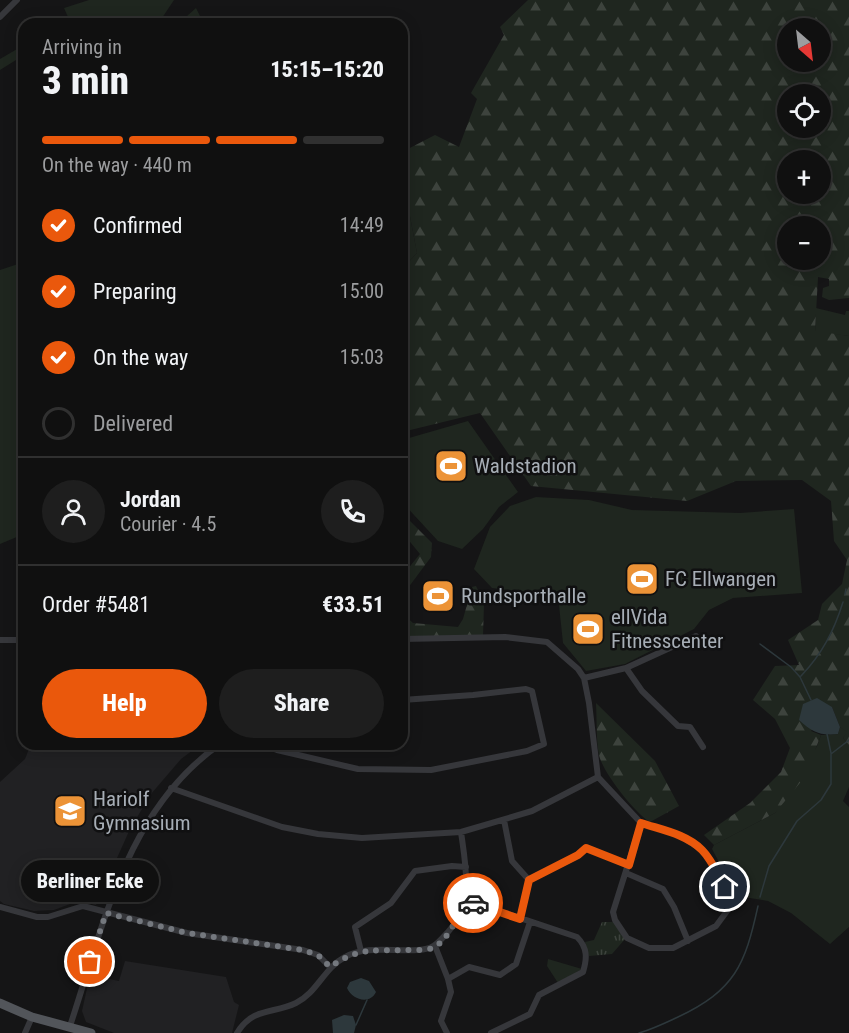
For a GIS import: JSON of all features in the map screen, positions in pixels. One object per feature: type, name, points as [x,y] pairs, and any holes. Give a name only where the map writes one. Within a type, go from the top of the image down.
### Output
[{"type":"main road","points":[[0,1003],[32,1017],[91,1033]]},
{"type":"street","points":[[0,17],[17,0]]},
{"type":"street","points":[[584,678],[626,668],[696,636]]},
{"type":"street","points":[[408,639],[504,638],[547,642],[561,652],[584,678],[598,777],[641,823],[679,835],[704,851],[731,897],[730,908],[716,926],[673,948],[649,948],[627,938],[615,920],[613,912],[641,823]]},
{"type":"street","points":[[0,640],[18,640]]},
{"type":"street","points":[[626,668],[642,691],[678,726],[690,727],[703,747]]},
{"type":"street","points":[[277,750],[358,769],[431,770],[527,751],[544,744],[532,691],[526,689],[408,700]]},
{"type":"street","points":[[70,1026],[106,913],[149,817],[187,770],[212,750]]},
{"type":"street","points":[[171,788],[282,827],[318,834],[362,838],[461,832],[532,811],[598,777]]},
{"type":"street","points":[[504,820],[512,861],[529,880]]},
{"type":"street","points":[[237,1033],[255,1015],[300,1002],[310,994],[330,967],[346,956],[362,951],[419,950],[435,946],[455,924],[466,900],[466,867],[461,832]]},
{"type":"street","points":[[520,919],[529,880],[578,855],[586,848],[629,865]]},
{"type":"street","points":[[362,951],[355,927],[391,903],[415,871],[452,866],[466,867]]},
{"type":"street","points":[[626,873],[663,889],[674,907],[688,941]]},
{"type":"street","points":[[466,900],[577,937],[582,941],[587,957],[583,972],[539,995],[530,1014],[491,1033]]},
{"type":"street","points":[[1,909],[37,917],[56,915],[83,906],[187,933],[303,950],[318,955],[330,967]]},
{"type":"street","points":[[448,979],[469,967],[500,975],[516,964],[530,922]]},
{"type":"street","points":[[435,946],[451,992],[441,1021],[447,1033]]},
{"type":"street","points":[[25,1033],[32,1017]]},
{"type":"shaded area","points":[[817,698],[832,707],[840,727],[838,734],[817,732],[799,720],[803,704]]},
{"type":"shaded area","name":"Hariolf Gymnasium","points":[[29,750],[193,750],[181,759],[151,794],[130,829],[96,905],[83,902],[54,910],[34,911],[0,901],[0,782],[25,759]]},
{"type":"shaded area","points":[[125,961],[226,977],[234,1002],[239,1005],[232,1033],[114,1033],[86,1022],[82,1011],[90,975],[119,981]]},
{"type":"shaded area","points":[[361,978],[369,981],[376,992],[370,999],[357,998],[347,988],[350,982]]},
{"type":"shaded area","points":[[344,1015],[353,1016],[356,1025],[354,1033],[333,1033],[332,1020]]},
{"type":"green space","points":[[89,0],[174,0],[162,18],[68,18],[64,8]]},
{"type":"green space","points":[[528,0],[849,0],[849,298],[829,300],[822,297],[823,288],[829,286],[829,279],[818,277],[815,331],[849,336],[849,745],[843,738],[847,732],[840,727],[832,707],[811,731],[821,735],[804,778],[775,813],[714,845],[704,835],[750,803],[781,772],[790,748],[775,719],[753,700],[775,666],[799,665],[788,640],[818,620],[822,604],[842,584],[847,560],[834,541],[831,501],[802,480],[736,481],[687,501],[531,486],[480,413],[408,431],[408,263],[417,253],[408,206],[408,149],[435,135],[459,147],[477,99],[471,93],[504,35],[500,27]]},
{"type":"green space","points":[[196,8],[201,18],[185,18]]},
{"type":"green space","points":[[18,48],[18,59],[0,70],[0,59]]},
{"type":"green space","points":[[408,206],[417,253],[408,263]]},
{"type":"green space","points":[[18,264],[18,536],[0,544],[0,270]]},
{"type":"green space","points":[[816,308],[845,315],[846,311],[849,311],[849,336],[815,332]]},
{"type":"green space","name":"Waldstadion","points":[[468,421],[518,492],[499,507],[483,529],[462,549],[438,541],[408,508],[408,438]]},
{"type":"green space","name":"FC Ellwangen","points":[[536,497],[589,500],[632,510],[740,513],[794,509],[802,593],[733,598],[709,610],[694,629],[625,664],[586,671],[563,643],[558,596],[492,588],[474,569],[490,527],[510,506]]},
{"type":"green space","points":[[408,519],[432,543],[431,557],[408,588],[408,569],[420,554],[408,539]]},
{"type":"green space","points":[[476,586],[484,603],[483,636],[408,637],[408,619],[413,623],[458,627],[463,619],[472,587]]},
{"type":"green space","points":[[596,703],[655,761],[679,806],[650,822],[620,792],[599,755]]},
{"type":"green space","points":[[840,727],[848,732],[843,738],[849,745],[849,787],[843,801],[849,807],[849,927],[830,944],[791,913],[768,901],[737,896],[712,849],[714,845],[775,813],[817,746],[821,735],[838,734]]},
{"type":"green space","points":[[602,922],[614,922],[625,939],[612,954],[589,956],[585,942],[594,940]]},
{"type":"green space","points":[[548,959],[582,969],[558,983],[547,966]]},
{"type":"waterway","points":[[845,594],[846,589]]},
{"type":"waterway","points":[[801,676],[826,642],[843,602]]},
{"type":"waterway","points":[[760,644],[791,667],[800,677],[811,700]]},
{"type":"waterway","points":[[827,734],[831,753]]},
{"type":"waterway","points":[[760,897],[769,866],[797,821],[821,800],[831,784],[831,754],[849,740]]},
{"type":"waterway","points":[[639,1033],[664,1024],[697,1007],[725,986],[742,960],[758,906]]},
{"type":"waterway","points":[[356,1025],[367,1000]]},
{"type":"way so far","points":[[90,962],[106,913],[187,933],[303,950],[318,955],[330,967],[346,956],[362,951],[419,950],[435,946],[455,924],[466,900],[473,903]]},
{"type":"place","name":"Waldstadion","points":[[451,466]]},
{"type":"place","name":"FC Ellwangen","points":[[642,579]]},
{"type":"place","name":"Rundsporthalle","points":[[438,596]]},
{"type":"place","name":"ellVida Fitnesscenter","points":[[588,629]]},
{"type":"place","name":"Hariolf Gymnasium","points":[[70,811]]},
{"type":"place","name":"Berliner Ecke","points":[[90,962]]},
{"type":"route","points":[[473,903],[520,919],[529,880],[578,855],[586,848],[629,865],[641,823],[693,842],[704,851],[725,887]]}]
